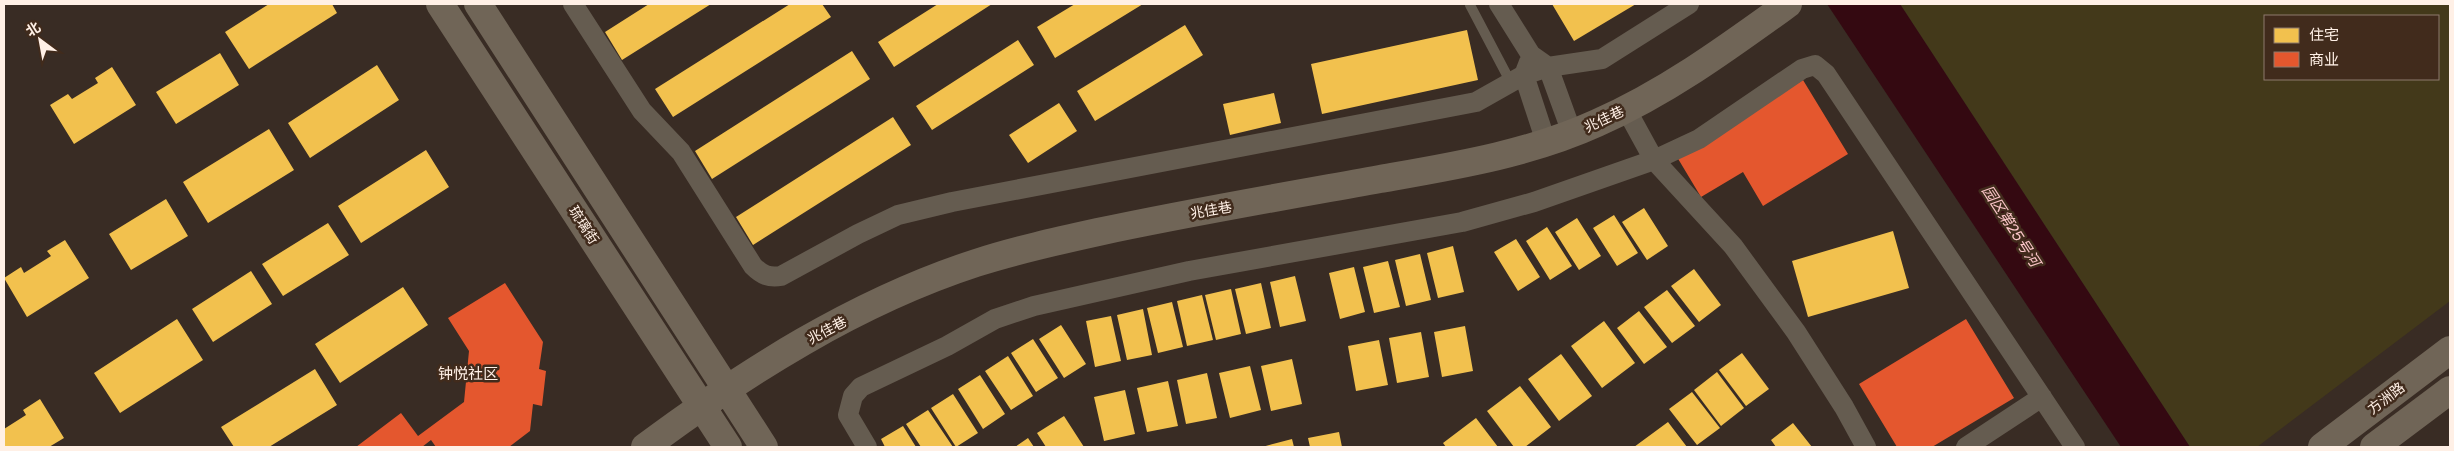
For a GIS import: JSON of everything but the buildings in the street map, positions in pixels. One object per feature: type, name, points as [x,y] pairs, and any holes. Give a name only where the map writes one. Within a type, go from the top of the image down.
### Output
[{"type":"main road","name":"琉璃街","points":[[440,4],[728,447]]},
{"type":"main road","points":[[478,4],[764,447]]},
{"type":"main road","name":"兆佳巷","points":[[645,447],[726,389],[814,335],[926,282],[976,263],[1040,245],[1142,222],[1444,168],[1487,159],[1546,142],[1572,133],[1626,109],[1692,72],[1788,4]]},
{"type":"main road","name":"方洲路","points":[[2322,447],[2450,350]]},
{"type":"main road","points":[[2374,447],[2448,395]]},
{"type":"street","points":[[573,4],[642,111],[681,152],[753,266],[771,278],[781,276],[858,234],[898,215],[952,202],[1476,102],[1517,78],[1548,68],[1602,59],[1689,4]]},
{"type":"street","points":[[1499,4],[1531,55],[1548,68],[1572,133]]},
{"type":"street","points":[[1517,78],[1531,55]]},
{"type":"street","points":[[867,447],[848,415],[853,396],[861,387],[947,346],[995,319],[1072,297],[1189,271],[1462,222],[1534,202],[1654,160],[1699,139],[1809,65],[1820,67],[2075,447]]},
{"type":"street","points":[[1517,78],[1546,142]]},
{"type":"street","points":[[1626,109],[1654,160],[1733,246],[1752,270],[1825,376],[1866,447]]},
{"type":"street","points":[[1966,447],[2042,397]]},
{"type":"lane","points":[[1470,5],[1517,78]]},
{"type":"shaded area","points":[[1900,4],[2450,4],[2450,301],[2257,447],[2190,447]]},
{"type":"water","name":"园区第25号河","points":[[1827,4],[1900,4],[2190,447],[2121,447]]},
{"type":"district","name":"钟悦社区","points":[[468,374]]}]
